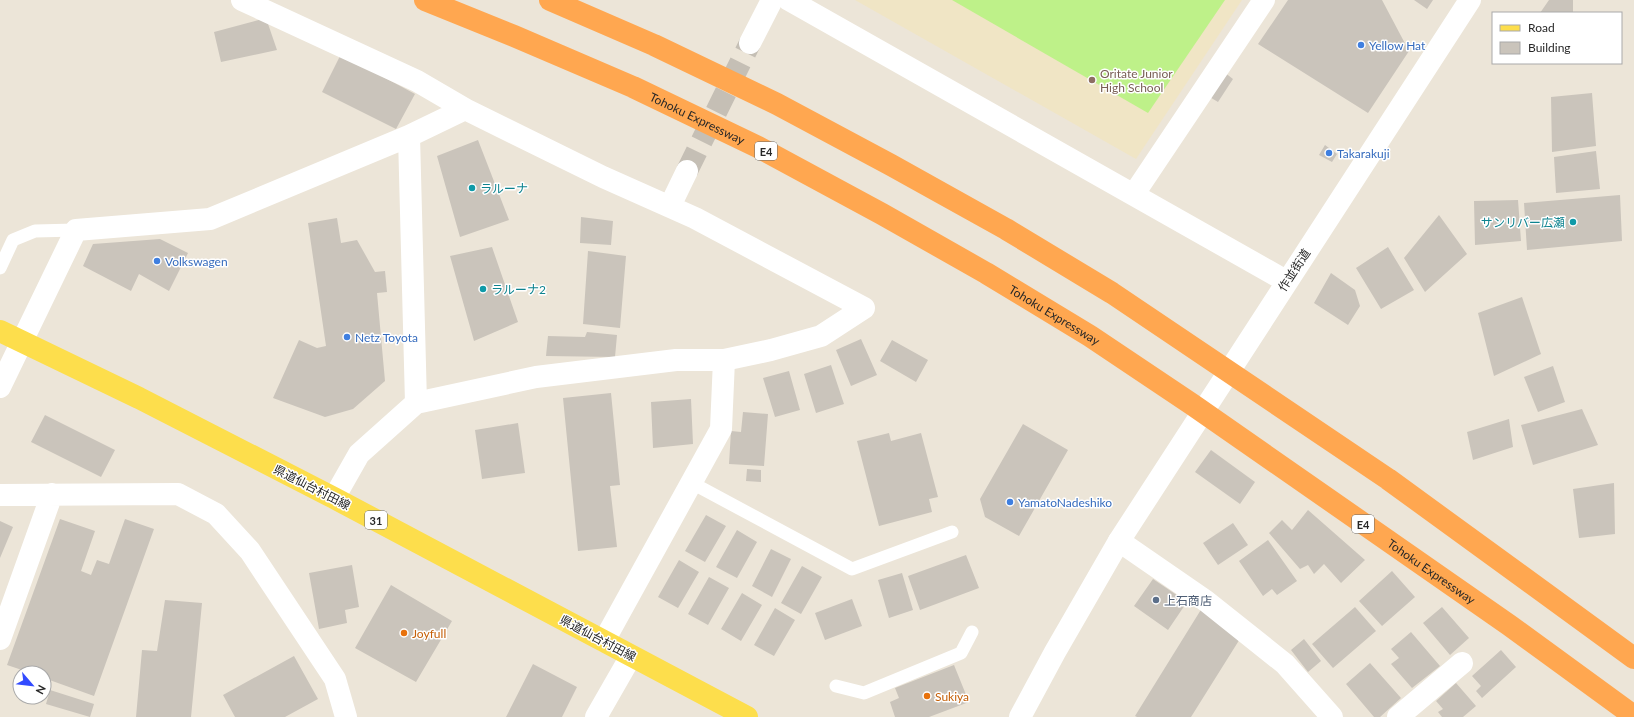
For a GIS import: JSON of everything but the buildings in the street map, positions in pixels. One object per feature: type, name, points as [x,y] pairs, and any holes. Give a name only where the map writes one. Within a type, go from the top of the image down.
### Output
[{"type":"highway","name":"Tohoku Expressway","points":[[425,0],[633,87],[758,147],[889,218],[986,273],[1090,336],[1193,405],[1496,616],[1634,716]]},
{"type":"highway","points":[[550,0],[654,45],[777,104],[1006,229],[1112,293],[1388,479],[1634,658]]},
{"type":"main road","name":"県道仙台村田線","points":[[0,331],[139,398],[334,498],[747,717]]},
{"type":"street","points":[[242,0],[417,81],[465,109],[603,177],[695,218],[864,308],[821,336],[771,350],[724,360],[676,360],[536,377],[416,403],[359,454],[334,498]]},
{"type":"street","points":[[750,44],[772,0]]},
{"type":"street","points":[[789,0],[1286,281]]},
{"type":"street","points":[[1134,194],[1264,0]]},
{"type":"street","name":"作並街道","points":[[1020,717],[1055,652],[1119,541],[1286,281],[1470,0]]},
{"type":"street","points":[[0,387],[76,230],[210,219],[409,136],[465,109]]},
{"type":"street","points":[[409,136],[416,403]]},
{"type":"street","points":[[670,206],[687,171]]},
{"type":"street","points":[[604,641],[721,429],[724,360]]},
{"type":"street","points":[[0,639],[52,494]]},
{"type":"street","points":[[0,495],[178,494],[216,514],[250,551],[335,679],[346,717]]},
{"type":"street","points":[[1119,541],[1206,601],[1284,664],[1332,717]]},
{"type":"street","points":[[596,717],[631,656]]},
{"type":"street","points":[[1398,717],[1462,663]]},
{"type":"lane","points":[[0,268],[13,240],[35,231],[76,230]]},
{"type":"lane","points":[[692,483],[852,570],[952,532]]},
{"type":"lane","points":[[836,686],[864,693],[961,653],[972,632]]},
{"type":"shaded area","name":"Oritate Junior High School","points":[[855,0],[1242,0],[1136,159]]},
{"type":"green space","points":[[952,0],[1225,0],[1148,113]]},
{"type":"tunnel","points":[[687,171],[750,43]]},
{"type":"place","name":"Yellow Hat","points":[[1361,45]]},
{"type":"place","name":"Oritate Junior High School","points":[[1092,80]]},
{"type":"place","name":"Takarakuji","points":[[1329,153]]},
{"type":"place","name":"ラルーナ","points":[[472,188]]},
{"type":"place","name":"サンリバー広瀬","points":[[1573,222]]},
{"type":"place","name":"Volkswagen","points":[[157,261]]},
{"type":"place","name":"ラルーナ2","points":[[483,289]]},
{"type":"place","name":"Netz Toyota","points":[[347,337]]},
{"type":"place","name":"YamatoNadeshiko","points":[[1010,502]]},
{"type":"place","name":"上石商店","points":[[1156,600]]},
{"type":"place","name":"Joyfull","points":[[404,633]]},
{"type":"place","name":"Sukiya","points":[[927,696]]}]
